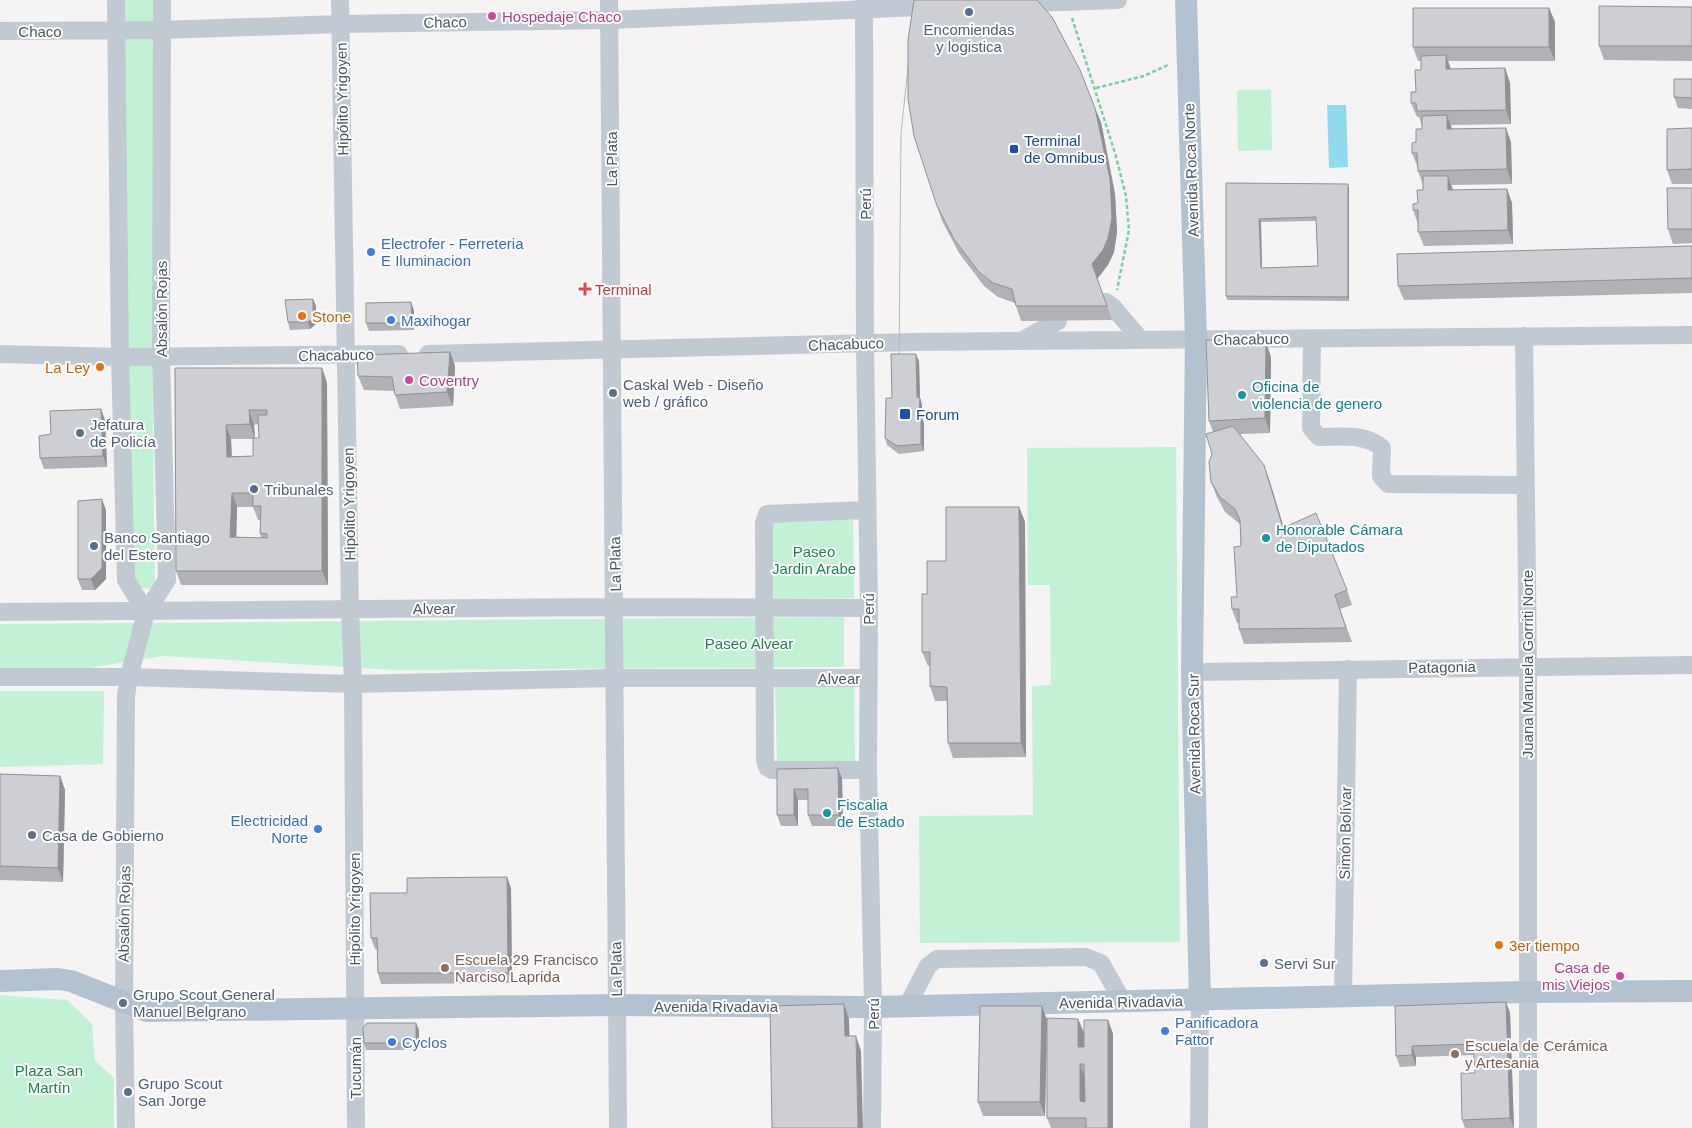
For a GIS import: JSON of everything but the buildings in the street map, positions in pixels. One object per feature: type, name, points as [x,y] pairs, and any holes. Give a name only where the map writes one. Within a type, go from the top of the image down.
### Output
[{"type":"main road","name":"Avenida Roca Norte","points":[[1186,0],[1196,339]]},
{"type":"main road","name":"Avenida Roca Sur","points":[[1196,339],[1192,672],[1200,1000]]},
{"type":"main road","name":"Avenida Rivadavia","points":[[0,981],[58,979],[71,981],[124,1004],[147,1011],[616,1005],[873,1007],[1528,992],[1692,991]]},
{"type":"street","points":[[116,0],[120,358],[126,580],[146,612]]},
{"type":"street","name":"Absalón Rojas","points":[[126,1128],[124,1004],[126,696],[146,612],[167,580],[161,357],[162,0]]},
{"type":"street","name":"Hipólito Yrigoyen","points":[[340,0],[350,609],[353,684],[355,1008]]},
{"type":"street","name":"La Plata","points":[[609,0],[616,607],[614,678],[618,1128]]},
{"type":"street","points":[[1034,3],[1118,0]]},
{"type":"street","name":"Chaco","points":[[0,31],[116,31],[340,24],[610,20],[864,5],[920,7]]},
{"type":"street","name":"Perú","points":[[864,5],[866,510],[869,608],[868,770],[873,1007],[872,1128]]},
{"type":"street","points":[[1109,305],[1141,340]]},
{"type":"street","points":[[1020,341],[1058,321]]},
{"type":"street","name":"Chacabuco","points":[[0,354],[120,358],[1020,341],[1692,335]]},
{"type":"street","name":"Juana Manuela Gorriti Norte","points":[[1524,336],[1528,666],[1528,1128]]},
{"type":"street","points":[[1312,338],[1311,428],[1319,437],[1367,438],[1374,441],[1382,448],[1382,476],[1388,484],[1525,485]]},
{"type":"street","points":[[866,510],[766,514],[764,523],[765,678],[767,766],[772,770],[868,770]]},
{"type":"street","name":"Alvear","points":[[0,612],[616,607],[869,608]]},
{"type":"street","name":"Patagonia","points":[[1192,672],[1692,665]]},
{"type":"street","name":"Simón Bolívar","points":[[1343,997],[1348,669]]},
{"type":"street","name":"Alvear","points":[[0,677],[129,677],[353,684],[614,678],[868,678]]},
{"type":"street","points":[[907,1006],[928,966],[937,959],[1086,957],[1101,963],[1123,1002]]},
{"type":"street","name":"Avenida Roca Sur","points":[[1199,1128],[1200,1000]]},
{"type":"street","name":"Tucumán","points":[[355,1008],[356,1128]]},
{"type":"path","points":[[1067,2],[1096,88],[1126,196],[1129,230],[1109,305]]},
{"type":"path","points":[[1096,88],[1144,76],[1187,54]]},
{"type":"green space","points":[[123,0],[156,0],[152,341],[155,589],[134,587],[125,330]]},
{"type":"green space","points":[[1237,90],[1271,90],[1272,150],[1238,151]]},
{"type":"green space","points":[[1176,447],[1180,942],[920,943],[919,816],[1033,815],[1032,686],[1051,685],[1050,585],[1028,585],[1027,448]]},
{"type":"green space","name":"Paseo Jardin Arabe","points":[[773,520],[853,520],[854,598],[774,599]]},
{"type":"green space","name":"Paseo Alvear","points":[[844,617],[844,667],[395,670],[163,656],[82,669],[0,669],[0,624]]},
{"type":"green space","points":[[854,686],[855,761],[777,762],[775,687]]},
{"type":"green space","points":[[0,691],[104,691],[103,764],[0,767]]},
{"type":"green space","name":"Plaza San Martín","points":[[0,995],[67,1000],[92,1024],[95,1061],[114,1078],[114,1128],[0,1128]]},
{"type":"water","points":[[1327,105],[1346,105],[1348,167],[1329,168]]},
{"type":"tram line","points":[[899,361],[901,133],[910,49]]},
{"type":"place","name":"Encomiendas y logistica","points":[[969,12]]},
{"type":"place","name":"Hospedaje Chaco","points":[[492,16]]},
{"type":"place","name":"Terminal de Omnibus","points":[[1014,149]]},
{"type":"place","name":"Electrofer - Ferreteria E Iluminacion","points":[[371,252]]},
{"type":"place","name":"Terminal","points":[[585,289]]},
{"type":"place","name":"Stone","points":[[302,316]]},
{"type":"place","name":"Maxihogar","points":[[391,320]]},
{"type":"place","name":"La Ley","points":[[100,367]]},
{"type":"place","name":"Coventry","points":[[409,380]]},
{"type":"place","name":"Caskal Web - Diseño web / gráfico","points":[[613,393]]},
{"type":"place","name":"Oficina de violencia de genero","points":[[1242,395]]},
{"type":"place","name":"Forum","points":[[905,414]]},
{"type":"place","name":"Jefatura de Policía","points":[[80,433]]},
{"type":"place","name":"Tribunales","points":[[254,489]]},
{"type":"place","name":"Honorable Cámara de Diputados","points":[[1266,538]]},
{"type":"place","name":"Banco Santiago del Estero","points":[[94,546]]},
{"type":"place","name":"Fiscalia de Estado","points":[[827,813]]},
{"type":"place","name":"Electricidad Norte","points":[[318,829]]},
{"type":"place","name":"Casa de Gobierno","points":[[32,835]]},
{"type":"place","name":"3er tiempo","points":[[1499,945]]},
{"type":"place","name":"Servi Sur","points":[[1264,963]]},
{"type":"place","name":"Escuela 29 Francisco Narciso Laprida","points":[[445,968]]},
{"type":"place","name":"Casa de mis Viejos","points":[[1620,976]]},
{"type":"place","name":"Grupo Scout General Manuel Belgrano","points":[[123,1003]]},
{"type":"place","name":"Panificadora Fattor","points":[[1165,1031]]},
{"type":"place","name":"Cyclos","points":[[392,1042]]},
{"type":"place","name":"Escuela de Cerámica y Artesania","points":[[1455,1054]]},
{"type":"place","name":"Grupo Scout San Jorge","points":[[128,1092]]}]
